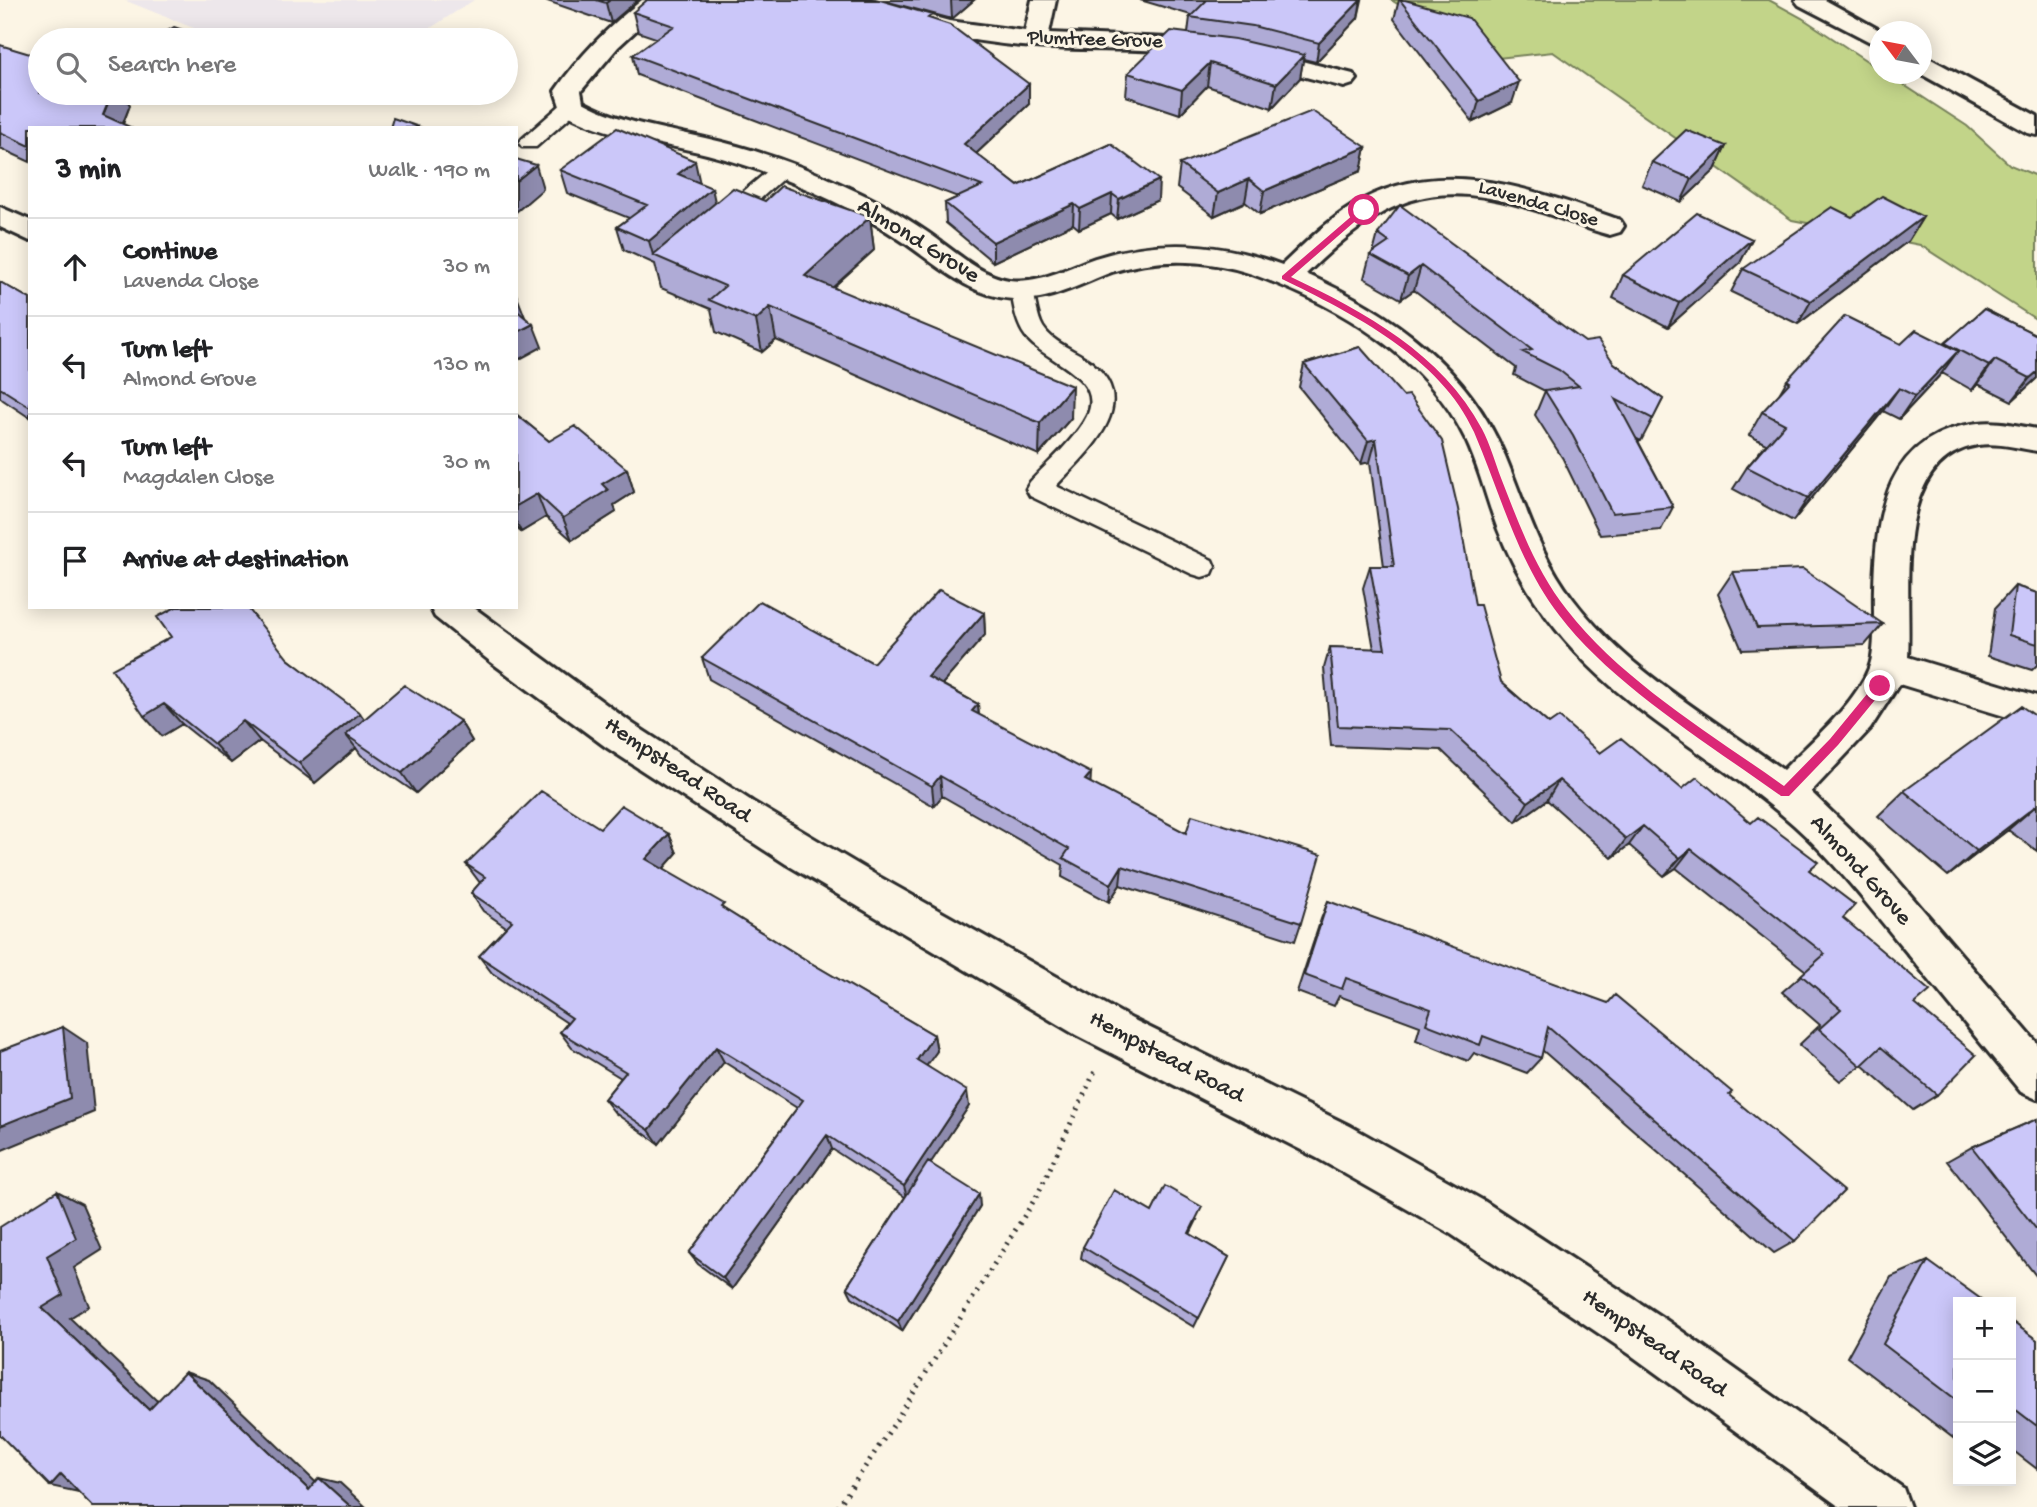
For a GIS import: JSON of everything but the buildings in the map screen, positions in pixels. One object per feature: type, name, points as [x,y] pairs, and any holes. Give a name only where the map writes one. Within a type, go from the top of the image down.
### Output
[{"type":"street","points":[[571,106],[568,90],[575,80],[624,29],[657,0]]},
{"type":"street","name":"Plumtree Grove","points":[[847,0],[939,28],[1035,40],[1196,46],[1258,57],[1344,79]]},
{"type":"street","points":[[1035,40],[1044,0]]},
{"type":"street","points":[[1807,0],[1869,34]]},
{"type":"street","points":[[1932,69],[2037,127]]},
{"type":"street","name":"Almond Grove","points":[[571,106],[598,120],[725,151],[782,169],[862,205],[983,284],[1021,291],[1052,286],[1121,260],[1176,252],[1234,259],[1285,278],[1341,304],[1388,333],[1442,379],[1462,403],[1478,431],[1520,540],[1537,575],[1562,612],[1591,646],[1627,677],[1785,793],[1833,836],[2037,1077]]},
{"type":"street","points":[[2037,135],[2037,146]]},
{"type":"street","name":"Lavenda Close","points":[[1285,278],[1364,210],[1406,191],[1429,186],[1471,185],[1496,190],[1610,226]]},
{"type":"street","points":[[0,216],[28,231]]},
{"type":"street","points":[[1785,793],[1867,705],[1889,666],[1894,525],[1902,494],[1913,468],[1924,457],[1958,438],[1979,434],[2037,440]]},
{"type":"street","name":"Hempstead Road","points":[[451,609],[539,678],[765,830],[1113,1032],[1331,1140],[1460,1213],[1568,1284],[1884,1507]]},
{"type":"street","points":[[1889,666],[2037,711]]},
{"type":"lane","points":[[529,143],[571,106]]},
{"type":"lane","points":[[700,240],[782,169]]},
{"type":"lane","points":[[1021,291],[1033,331],[1046,344],[1093,376],[1101,397],[1102,411],[1094,425],[1039,489],[1202,567]]},
{"type":"path","points":[[838,1507],[894,1424],[1038,1194],[1113,1032]]},
{"type":"shaded area","points":[[124,0],[474,0],[431,28],[193,28]]},
{"type":"green space","points":[[1391,0],[1769,0],[1802,18],[1869,62],[1869,84],[1902,84],[1967,126],[2010,165],[2037,176],[2037,320],[1920,245],[1792,220],[1553,52],[1489,59]]},
{"type":"route","points":[[1364,210],[1338,229],[1285,278],[1341,304],[1388,333],[1417,355],[1462,403],[1478,431],[1520,540],[1537,575],[1562,612],[1591,646],[1659,702],[1785,793],[1867,705],[1880,686]]}]
